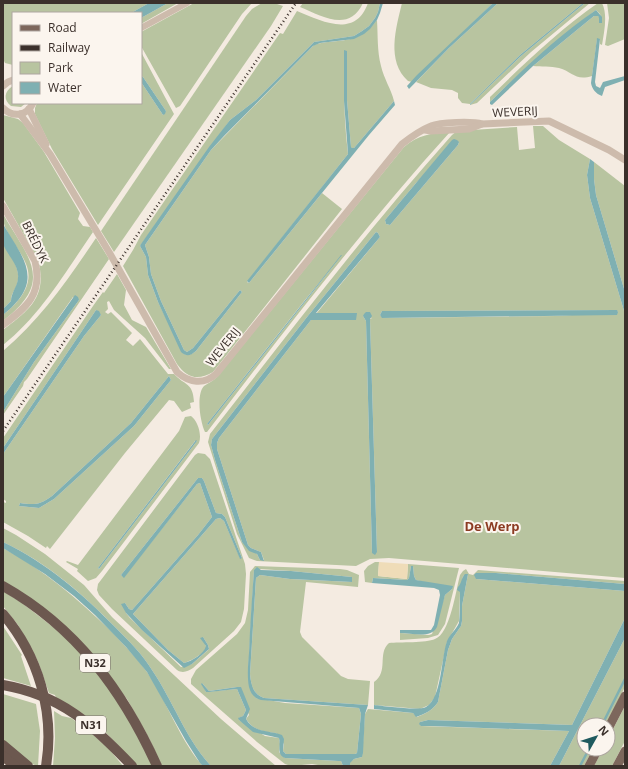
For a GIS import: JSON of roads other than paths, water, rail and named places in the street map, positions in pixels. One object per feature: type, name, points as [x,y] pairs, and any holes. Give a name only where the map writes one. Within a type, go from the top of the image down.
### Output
[{"type":"highway","name":"N32","points":[[3,586],[24,599],[56,624],[81,647],[94,662],[127,707],[142,733],[157,766]]},
{"type":"highway","points":[[3,614],[14,628],[27,651],[37,673],[45,700],[48,733],[46,766]]},
{"type":"highway","name":"N31","points":[[3,685],[31,692],[57,703],[80,717],[96,730],[132,766]]},
{"type":"highway","points":[[3,745],[28,766]]},
{"type":"highway","name":"N31","points":[[119,754],[127,766]]},
{"type":"highway","points":[[3,756],[15,766]]},
{"type":"main road","points":[[614,717],[625,696]]},
{"type":"main road","points":[[617,766],[625,751]]},
{"type":"main road","points":[[589,766],[594,757]]},
{"type":"street","points":[[142,27],[187,3]]},
{"type":"street","points":[[3,86],[12,80]]},
{"type":"street","points":[[3,109],[11,114],[20,114],[31,106]]},
{"type":"street","name":"WEVERIJ","points":[[31,106],[50,154]]},
{"type":"street","name":"WEVERIJ","points":[[20,114],[50,154],[109,252],[178,372],[185,378],[196,382],[206,380],[216,374],[391,156],[413,135],[438,124],[470,122],[482,124],[549,122],[609,150],[625,160]]},
{"type":"street","name":"BRÉDYK","points":[[3,206],[35,261],[38,280],[35,293],[28,304],[3,325]]},
{"type":"water","points":[[149,3],[168,3],[142,17],[142,12],[133,12]]},
{"type":"water","points":[[380,3],[383,3],[380,13],[370,29],[354,39],[320,43],[313,46],[224,136],[211,150],[145,245],[149,257],[151,274],[161,301],[184,350],[187,352],[193,348],[240,290],[242,292],[196,351],[188,355],[183,354],[158,302],[148,275],[146,257],[140,246],[141,244],[209,147],[230,120],[256,100],[314,42],[354,36],[369,26],[378,12]]},
{"type":"water","points":[[493,3],[498,3],[449,48],[409,89],[407,86],[417,75]]},
{"type":"water","points":[[583,3],[585,3],[521,56],[470,105],[520,55]]},
{"type":"water","points":[[596,10],[602,17],[602,23],[599,23],[598,16],[594,16],[533,66],[492,105],[490,104],[490,102],[502,90],[541,53],[568,30]]},
{"type":"water","points":[[597,38],[600,39],[595,82],[596,86],[600,88],[603,82],[625,76],[625,80],[605,87],[602,96],[595,91],[591,83]]},
{"type":"water","points":[[344,50],[347,51],[347,100],[351,147],[354,148],[394,101],[395,105],[249,283],[247,281],[348,154],[344,101]]},
{"type":"water","points":[[142,76],[166,111],[163,115],[142,84]]},
{"type":"water","points":[[454,139],[459,142],[458,145],[390,225],[386,224],[385,220]]},
{"type":"water","points":[[590,159],[594,162],[596,195],[625,292],[625,314],[590,198],[587,175]]},
{"type":"water","points":[[3,224],[24,260],[27,271],[27,281],[24,292],[16,303],[3,315],[3,309],[11,301],[18,275],[16,266],[6,251],[3,243]]},
{"type":"water","points":[[376,232],[380,237],[316,313],[357,313],[356,320],[311,320],[219,438],[217,443],[217,449],[248,545],[251,548],[261,552],[264,561],[260,560],[257,554],[249,551],[242,542],[215,460],[211,445],[212,439],[307,317]]},
{"type":"water","points":[[342,255],[208,425],[207,424]]},
{"type":"water","points":[[75,295],[79,300],[34,362],[3,412],[3,397]]},
{"type":"water","points":[[96,310],[99,311],[101,315],[84,336],[3,454],[3,448]]},
{"type":"water","points":[[617,310],[617,315],[382,318],[380,315],[382,311]]},
{"type":"water","points":[[366,312],[370,312],[372,316],[370,319],[377,552],[375,555],[372,553],[366,321],[363,316]]},
{"type":"water","points":[[169,376],[171,380],[134,426],[54,499],[39,508],[19,506],[20,503],[40,503],[52,496],[131,423]]},
{"type":"water","points":[[196,440],[197,441],[99,569],[98,568]]},
{"type":"water","points":[[198,478],[202,478],[204,481],[216,513],[222,514],[225,517],[242,558],[240,559],[224,521],[220,518],[216,519],[133,614],[168,650],[184,663],[191,661],[203,652],[206,646],[200,638],[203,637],[209,649],[192,664],[184,668],[142,630],[126,613],[121,604],[125,603],[129,609],[132,610],[212,517],[200,483],[197,484],[124,578],[121,575]]},
{"type":"water","points":[[3,542],[19,550],[64,580],[91,603],[131,643],[160,682],[194,744],[211,766],[203,766],[200,763],[147,672],[126,647],[74,596],[45,574],[3,548]]},
{"type":"water","points":[[411,566],[413,566],[416,580],[453,586],[452,589],[445,595],[437,627],[430,633],[400,633],[400,630],[431,630],[434,625],[440,595],[439,590],[434,588],[372,583],[373,578],[407,580],[409,578]]},
{"type":"water","points":[[257,567],[261,570],[291,571],[352,577],[352,582],[290,579],[260,575],[256,578],[250,674],[255,692],[260,697],[368,705],[365,714],[362,757],[354,759],[350,763],[350,766],[343,766],[341,761],[285,758],[280,752],[279,738],[253,732],[239,720],[238,718],[243,716],[246,710],[237,689],[206,692],[201,684],[202,683],[209,691],[241,687],[250,709],[246,719],[249,724],[257,729],[282,735],[284,739],[283,751],[286,754],[357,753],[361,714],[359,708],[261,700],[255,697],[251,692],[248,683],[248,666],[254,570]]},
{"type":"water","points":[[476,573],[496,573],[625,584],[625,591],[476,579],[474,575]]},
{"type":"water","points":[[465,574],[468,574],[462,606],[461,626],[452,639],[448,650],[438,702],[423,715],[416,717],[413,713],[374,709],[374,705],[416,709],[426,707],[431,702],[438,687],[447,641],[459,623],[460,592],[457,590]]},
{"type":"water","points":[[625,618],[625,638],[584,717],[576,717],[576,733],[559,766],[550,766],[569,731],[421,726],[419,724],[420,722],[428,720],[572,725]]},
{"type":"waterway","points":[[606,717],[625,679]]},
{"type":"waterway","points":[[580,766],[585,757]]},
{"type":"railway","points":[[3,431],[296,3]]},
{"type":"district","name":"De Werp","points":[[492,526]]}]
